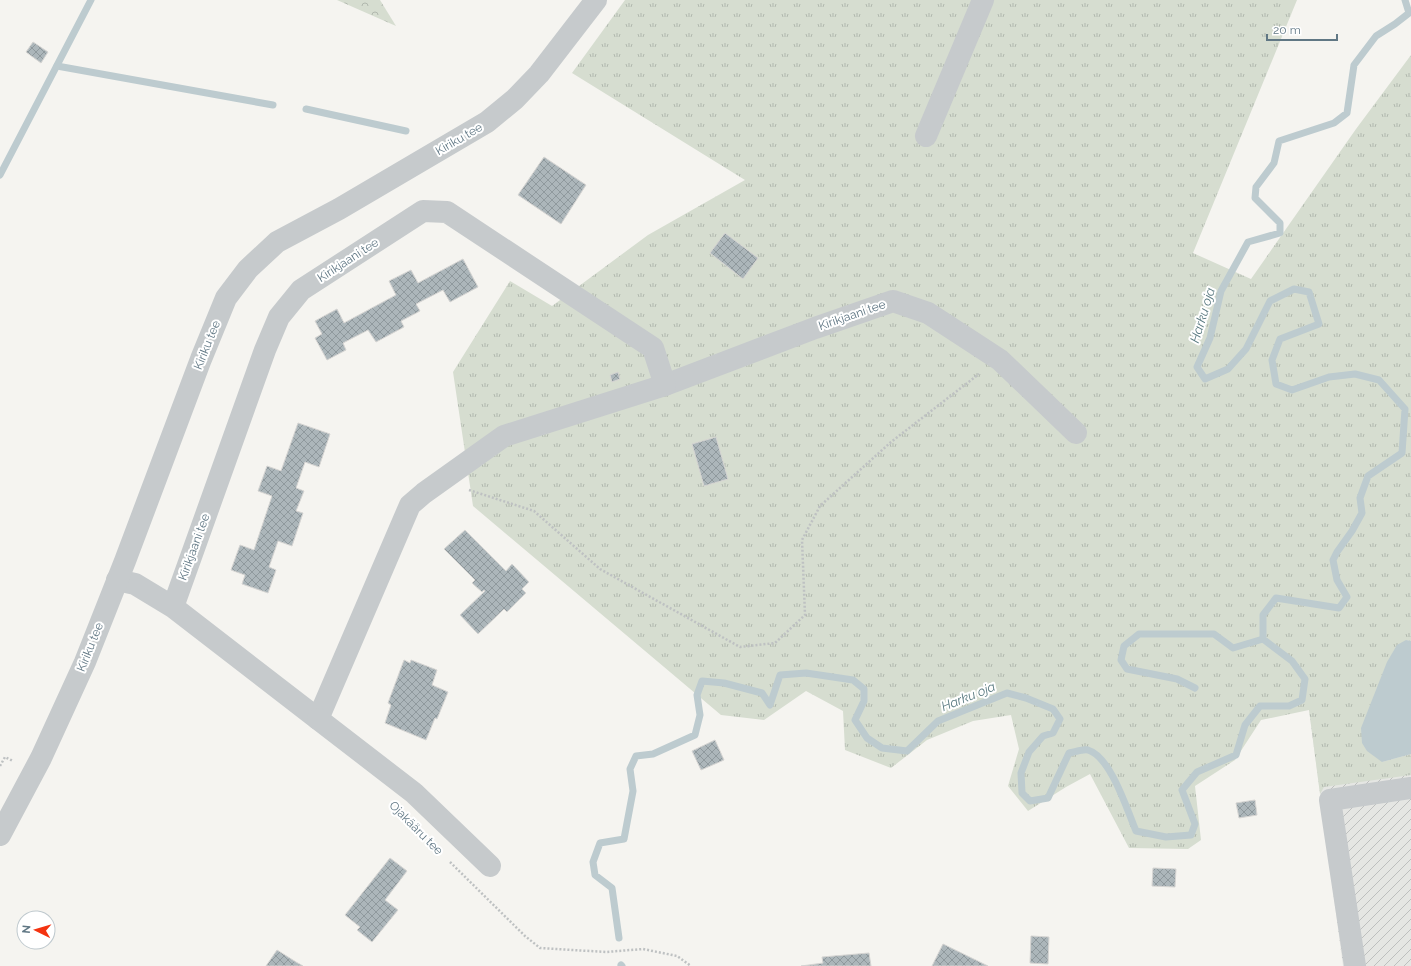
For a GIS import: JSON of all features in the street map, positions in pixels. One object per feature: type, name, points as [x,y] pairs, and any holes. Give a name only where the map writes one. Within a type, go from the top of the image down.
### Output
[{"type":"street","name":"Kiriku tee","points":[[0,835],[41,758],[84,662],[226,298],[248,269],[277,242],[339,209],[487,122],[516,99],[539,74],[596,0]]},
{"type":"street","points":[[926,136],[984,0]]},
{"type":"street","name":"Kirikjaani tee","points":[[173,607],[265,350],[279,317],[301,290],[423,211],[447,212],[652,348],[665,384]]},
{"type":"street","name":"Kirikjaani tee","points":[[318,719],[410,505],[424,493],[504,436],[665,384],[815,328],[893,301],[928,313],[1000,360],[1076,433]]},
{"type":"street","points":[[117,580],[135,584],[173,607],[318,719]]},
{"type":"street","name":"Ojakääru tee","points":[[318,719],[414,793],[490,866]]},
{"type":"street","points":[[1355,966],[1330,800],[1411,788]]},
{"type":"path","points":[[468,489],[534,512],[600,569],[740,648],[775,643],[805,615],[802,540],[820,506],[891,442],[957,390],[1000,360]]},
{"type":"path","name":"Ojakääru tee","points":[[448,860],[525,936],[540,948],[606,952],[643,949],[677,956],[691,966]]},
{"type":"shaded area","points":[[1411,481],[1411,966],[1343,966],[1309,710]]},
{"type":"shaded area","points":[[1406,640],[1411,641],[1411,754],[1382,762],[1367,751],[1362,743],[1361,728],[1387,662],[1397,645]]},
{"type":"green space","points":[[337,0],[380,0],[396,26]]},
{"type":"green space","points":[[625,0],[1297,0],[1193,253],[1251,279],[1356,129],[1411,55],[1411,641],[1406,640],[1382,762],[1411,754],[1411,775],[1324,787],[1320,794],[1309,710],[1261,720],[1235,760],[1195,786],[1201,840],[1188,849],[1129,848],[1090,774],[1028,811],[1008,786],[1019,749],[1011,715],[973,721],[927,740],[891,768],[845,750],[843,711],[806,691],[764,720],[721,715],[473,506],[453,372],[510,281],[552,306],[648,235],[745,180],[572,73]]},
{"type":"building","points":[[33,42],[48,52],[41,63],[26,52]]},
{"type":"building","points":[[544,157],[586,185],[561,224],[518,195]]},
{"type":"building","points":[[725,233],[758,258],[743,279],[710,253]]},
{"type":"building","points":[[463,259],[478,287],[450,302],[443,290],[416,304],[420,311],[401,321],[404,327],[376,342],[368,330],[343,343],[346,350],[327,360],[315,338],[322,334],[315,321],[337,309],[344,323],[396,295],[389,281],[411,270],[418,283]]},
{"type":"building","points":[[618,372],[620,379],[612,382],[610,375]]},
{"type":"building","points":[[298,423],[330,434],[319,467],[305,462],[296,488],[304,491],[296,511],[303,513],[292,546],[278,541],[269,567],[276,570],[268,593],[242,584],[245,575],[231,570],[240,545],[254,550],[272,496],[258,491],[267,466],[281,471]]},
{"type":"building","points":[[716,437],[728,479],[704,486],[692,444]]},
{"type":"building","points":[[465,530],[506,571],[512,564],[529,582],[522,589],[526,593],[507,612],[504,609],[478,634],[460,615],[485,591],[484,590],[482,592],[472,583],[475,580],[444,549]]},
{"type":"building","points":[[404,660],[410,663],[411,660],[437,670],[432,685],[448,692],[437,719],[435,718],[426,740],[385,723],[391,705],[388,703]]},
{"type":"building","points":[[715,740],[724,760],[701,770],[692,751]]},
{"type":"building","points":[[1255,800],[1257,815],[1239,818],[1236,803]]},
{"type":"building","points":[[390,858],[407,871],[385,900],[398,910],[372,942],[357,930],[360,927],[345,915]]},
{"type":"building","points":[[1153,868],[1176,869],[1175,887],[1152,886]]},
{"type":"building","points":[[1031,936],[1049,937],[1048,964],[1030,963]]},
{"type":"building","points":[[943,944],[988,966],[932,966]]},
{"type":"building","points":[[277,950],[296,962],[303,966],[266,966]]},
{"type":"building","points":[[869,953],[871,966],[801,966],[823,963],[822,957]]},
{"type":"waterway","points":[[0,175],[91,0]]},
{"type":"waterway","name":"Harku oja","points":[[619,938],[612,888],[595,875],[593,862],[600,843],[624,839],[633,791],[630,769],[636,756],[653,754],[695,735],[700,715],[697,695],[702,681],[724,683],[762,693],[770,705],[780,675],[806,673],[853,680],[864,689],[864,701],[855,720],[867,738],[882,748],[907,751],[938,721],[1007,693],[1026,698],[1053,709],[1060,719],[1053,733],[1043,736],[1029,752],[1021,773],[1022,793],[1030,801],[1048,798],[1069,753],[1088,750],[1096,755],[1111,773],[1136,831],[1166,837],[1191,835],[1195,824],[1182,790],[1197,772],[1236,755],[1245,725],[1260,706],[1289,706],[1302,700],[1305,679],[1292,661],[1263,639],[1263,615],[1276,598],[1339,608],[1347,597],[1337,580],[1333,560],[1362,513],[1360,498],[1368,476],[1402,453],[1405,409],[1379,380],[1355,374],[1329,377],[1292,390],[1276,384],[1272,360],[1280,339],[1319,324],[1309,292],[1294,289],[1270,301],[1246,349],[1228,369],[1205,379],[1197,367],[1210,338],[1221,291],[1248,242],[1280,233],[1280,223],[1255,198],[1256,187],[1274,163],[1279,141],[1334,123],[1347,113],[1354,65],[1376,36],[1409,13],[1405,0]]},
{"type":"waterway","points":[[57,66],[273,105]]},
{"type":"waterway","points":[[306,109],[406,131]]},
{"type":"waterway","name":"Harku oja","points":[[1195,688],[1177,679],[1127,669],[1121,660],[1124,646],[1139,634],[1214,634],[1233,648],[1263,639]]}]
